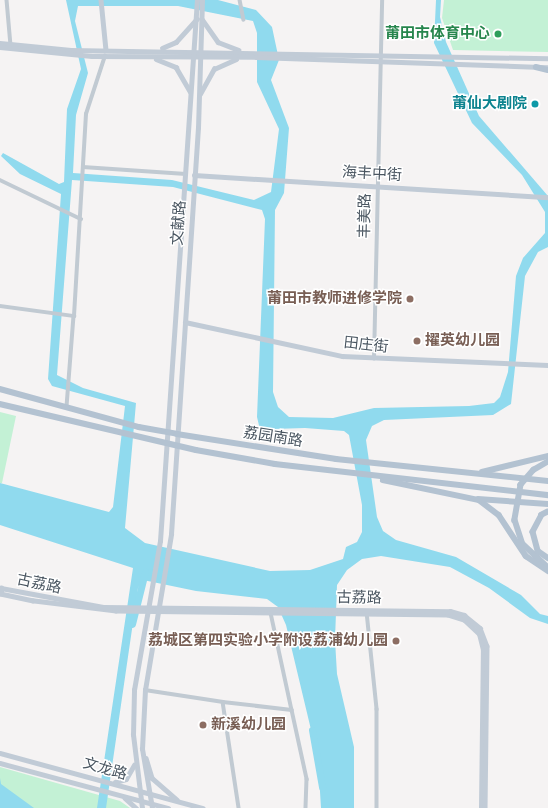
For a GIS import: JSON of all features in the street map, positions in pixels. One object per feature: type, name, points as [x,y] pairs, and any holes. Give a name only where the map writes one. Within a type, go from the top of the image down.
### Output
[{"type":"main road","points":[[101,0],[106,53]]},
{"type":"main road","points":[[142,808],[137,791],[134,690],[150,607],[160,544],[191,95],[199,18],[197,0]]},
{"type":"main road","name":"文献路","points":[[143,736],[145,690],[169,545],[178,446],[177,434],[201,58],[199,18],[202,0]]},
{"type":"main road","points":[[159,49],[176,42],[199,18]]},
{"type":"main road","points":[[199,18],[218,42],[243,52]]},
{"type":"main road","points":[[0,43],[11,46],[70,52]]},
{"type":"main road","points":[[0,47],[92,53],[159,49],[195,50],[380,59],[463,61],[548,68]]},
{"type":"main road","points":[[106,53],[146,57],[194,58],[284,55]]},
{"type":"main road","points":[[146,57],[176,67],[191,95]]},
{"type":"main road","points":[[198,97],[214,69],[240,57]]},
{"type":"main road","points":[[463,61],[548,58]]},
{"type":"main road","name":"海丰中街","points":[[194,174],[548,197]]},
{"type":"main road","name":"田庄街","points":[[185,322],[283,343],[374,360],[548,365]]},
{"type":"main road","name":"荔园南路","points":[[0,389],[140,427],[177,434],[355,461],[548,481]]},
{"type":"main road","name":"荔园南路","points":[[0,404],[178,446],[355,475],[548,495]]},
{"type":"main road","points":[[473,474],[547,457]]},
{"type":"main road","points":[[547,457],[527,477],[515,507],[518,532],[533,554],[548,568]]},
{"type":"main road","points":[[375,477],[400,486],[474,499],[548,504]]},
{"type":"main road","points":[[474,499],[499,515],[526,556],[548,571]]},
{"type":"main road","points":[[548,512],[542,515],[533,532],[538,551],[548,558]]},
{"type":"main road","name":"古荔路","points":[[273,612],[75,604],[1,588],[1,594],[58,605],[149,612],[158,612],[273,612],[458,612],[470,618],[483,633],[487,662],[485,808]]},
{"type":"main road","name":"古荔路","points":[[367,612],[448,615],[468,622],[479,634],[484,670],[481,808]]},
{"type":"main road","points":[[143,736],[151,806]]},
{"type":"main road","points":[[143,736],[152,778],[163,791],[182,803]]},
{"type":"main road","name":"文龙路","points":[[0,753],[203,808]]},
{"type":"main road","points":[[110,782],[126,779],[135,761]]},
{"type":"main road","name":"文龙路","points":[[0,763],[140,800],[151,806],[168,808]]},
{"type":"main road","points":[[120,795],[136,808]]},
{"type":"street","points":[[7,0],[11,46]]},
{"type":"street","name":"丰美路","points":[[374,360],[382,0]]},
{"type":"street","points":[[240,2],[244,20]]},
{"type":"street","points":[[67,408],[81,219],[86,114],[106,53]]},
{"type":"street","points":[[83,167],[186,174]]},
{"type":"street","points":[[0,180],[49,205],[81,219]]},
{"type":"street","points":[[0,306],[73,316]]},
{"type":"street","points":[[273,612],[307,779],[306,808]]},
{"type":"street","points":[[367,612],[377,709],[377,808]]},
{"type":"street","points":[[145,690],[223,702],[292,710]]},
{"type":"street","points":[[223,702],[239,808]]},
{"type":"green space","name":"莆田市体育中心","points":[[444,0],[548,0],[548,52],[453,50],[442,18]]},
{"type":"green space","points":[[0,412],[16,416],[2,483],[0,483]]},
{"type":"green space","points":[[0,767],[120,801],[130,808],[0,808]]},
{"type":"water","points":[[66,0],[218,0],[256,10],[272,27],[279,60],[271,80],[289,128],[284,193],[275,210],[273,392],[278,407],[289,417],[333,418],[374,408],[469,406],[494,403],[500,397],[508,372],[516,276],[523,258],[545,233],[545,212],[522,175],[472,123],[434,43],[436,0],[441,0],[440,17],[446,42],[479,116],[548,196],[548,247],[538,252],[525,276],[511,404],[493,415],[384,420],[372,426],[366,440],[377,517],[383,531],[396,540],[456,557],[521,595],[540,614],[548,616],[548,624],[530,618],[489,588],[450,567],[381,556],[362,559],[347,570],[337,585],[335,640],[337,674],[354,747],[354,808],[321,808],[318,759],[286,625],[278,607],[267,599],[196,591],[143,580],[138,588],[106,808],[97,808],[133,568],[0,525],[0,483],[109,512],[113,507],[125,406],[52,386],[48,379],[61,194],[20,174],[1,156],[3,153],[59,184],[64,182],[67,109],[81,69]],"holes":[[[78,6],[178,6],[253,21],[257,33],[257,82],[279,129],[271,192],[254,200],[172,180],[73,173],[76,115],[88,73],[75,21]],[[72,180],[173,187],[262,210],[265,219],[257,417],[261,434],[268,435],[273,429],[305,428],[344,431],[349,435],[362,505],[362,532],[357,542],[346,547],[343,559],[310,570],[270,571],[145,543],[125,528],[136,403],[83,388],[57,375]]]},
{"type":"water","points":[[0,778],[1,784],[34,808],[0,808]]},
{"type":"waterway","points":[[132,624],[145,572]]},
{"type":"waterway","points":[[312,730],[322,787]]},
{"type":"place","name":"莆田市体育中心","points":[[498,34]]},
{"type":"place","name":"莆仙大剧院","points":[[535,104]]},
{"type":"place","name":"莆田市教师进修学院","points":[[410,299]]},
{"type":"place","name":"擢英幼儿园","points":[[417,341]]},
{"type":"place","name":"荔城区第四实验小学附设荔浦幼儿园","points":[[396,641]]},
{"type":"place","name":"新溪幼儿园","points":[[203,725]]}]
